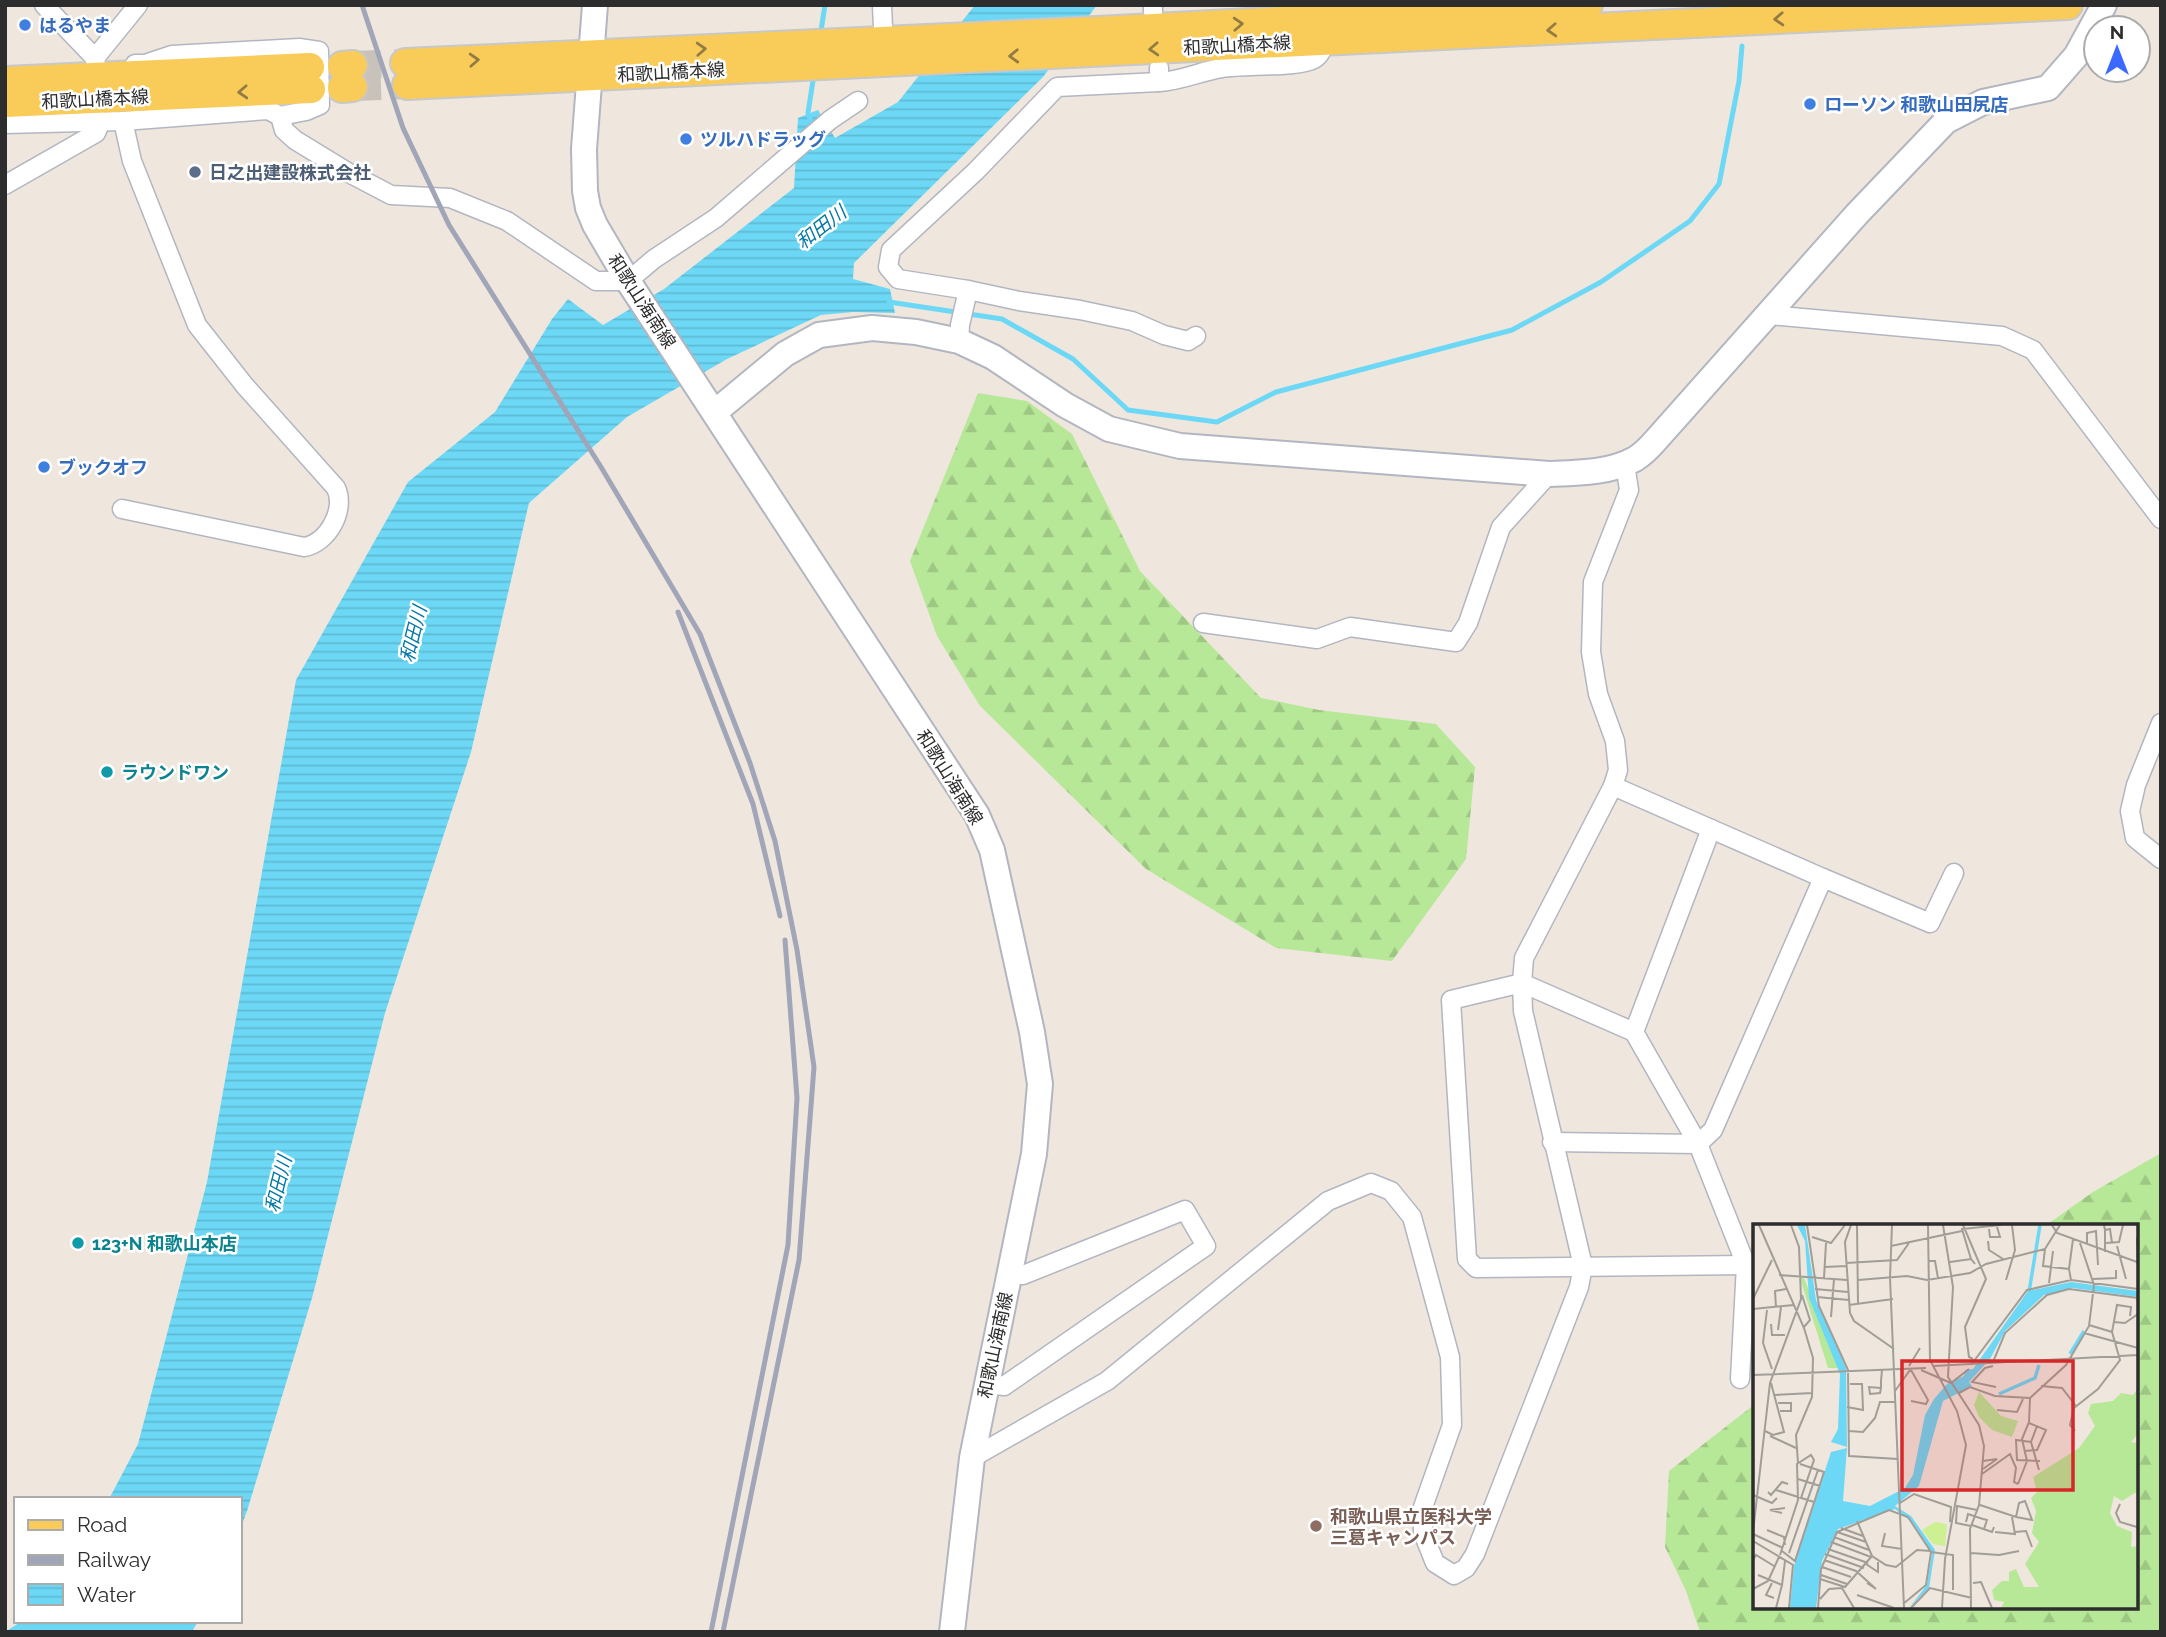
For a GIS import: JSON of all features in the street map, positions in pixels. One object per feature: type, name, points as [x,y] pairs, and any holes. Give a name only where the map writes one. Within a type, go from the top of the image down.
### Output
[{"type":"main road","name":"和歌山海南線","points":[[596,5],[584,149],[585,191],[595,226],[631,286],[977,815],[992,850],[1032,1032],[1040,1084],[1034,1154],[972,1458],[952,1632]]},
{"type":"main road","name":"和歌山橋本線","points":[[406,74],[799,55],[886,54],[1089,42],[1321,22],[1588,5]]},
{"type":"main road","name":"和歌山橋本線","points":[[1321,22],[2068,5]]},
{"type":"main road","points":[[715,412],[785,354],[819,335],[872,328],[959,333],[1065,405],[1109,429],[1180,446],[1549,474],[1591,472],[1625,464],[1639,457],[1656,440],[1857,214],[1946,121],[1983,102],[2048,88],[2076,56],[2104,5]]},
{"type":"main road","name":"和歌山橋本線","points":[[886,54],[912,39],[1089,42]]},
{"type":"main road","name":"和歌山橋本線","points":[[5,81],[310,78],[5,103]]},
{"type":"street","points":[[44,5],[96,62]]},
{"type":"street","points":[[96,62],[138,5]]},
{"type":"street","points":[[882,5],[886,54]]},
{"type":"street","points":[[1196,336],[1188,341],[1164,335],[1132,321],[1080,310],[966,296],[898,279],[888,267],[891,250],[976,171],[1056,87],[1159,75],[1175,81],[1223,68],[1301,63],[1315,59],[1322,49],[1321,22]]},
{"type":"street","points":[[5,69],[96,62],[145,64],[172,55],[299,48],[319,51],[320,105],[306,111],[279,116],[268,110],[123,121],[5,124]]},
{"type":"street","points":[[279,116],[284,130],[295,140],[391,195],[450,198],[507,221],[596,281],[631,286],[654,259],[716,218],[830,120],[858,101]]},
{"type":"street","points":[[5,186],[96,133],[101,121]]},
{"type":"street","points":[[122,509],[304,547],[314,545],[324,537],[335,518],[340,500],[336,488],[245,386],[197,325],[132,161],[123,121]]},
{"type":"street","points":[[959,333],[966,296]]},
{"type":"street","points":[[1769,315],[2002,335],[2033,350],[2161,519]]},
{"type":"street","points":[[972,1458],[1107,1381],[1328,1201],[1371,1183],[1391,1191],[1412,1217],[1450,1357],[1452,1425],[1423,1507],[1423,1533],[1435,1563],[1454,1576],[1466,1568],[1475,1554],[1579,1287],[1583,1266],[1523,1011],[1522,983],[1524,958],[1613,786],[1618,770],[1615,741],[1598,694],[1591,653],[1593,582],[1629,490],[1625,464]]},
{"type":"street","points":[[1203,623],[1317,639],[1350,626],[1456,642],[1468,623],[1501,527],[1549,474]]},
{"type":"street","points":[[2161,723],[2136,785],[2130,811],[2135,838],[2161,859]]},
{"type":"street","points":[[1613,786],[1930,923],[1954,873]]},
{"type":"street","points":[[1634,1032],[1711,829]]},
{"type":"street","points":[[1552,1142],[1698,1144],[1713,1129],[1823,878]]},
{"type":"street","points":[[1741,1379],[1746,1265],[1698,1144],[1634,1032],[1522,983],[1451,1000],[1466,1258],[1476,1268],[1746,1265]]},
{"type":"street","points":[[988,1384],[1004,1386],[1206,1246],[1185,1210],[1023,1275],[1010,1273]]},
{"type":"green space","points":[[978,393],[1027,401],[1072,434],[1140,571],[1261,698],[1319,710],[1436,724],[1475,767],[1466,859],[1392,961],[1276,948],[1146,869],[980,706],[937,636],[910,561]]},
{"type":"green space","points":[[2161,1153],[2161,1632],[1700,1632],[1686,1591],[1665,1547],[1669,1471],[1753,1406],[1753,1609],[2138,1609],[2138,1224],[2048,1224],[2093,1192]]},
{"type":"water","name":"和田川","points":[[975,5],[1097,5],[1043,77],[854,263],[853,279],[890,289],[895,313],[853,312],[821,315],[727,359],[627,417],[529,503],[471,752],[385,1013],[312,1298],[242,1525],[242,1497],[110,1497],[138,1444],[207,1182],[296,680],[408,482],[495,412],[552,319],[568,299],[603,325],[664,289],[794,188],[798,118],[818,110],[835,138],[898,102]]},
{"type":"water","points":[[19,1623],[197,1623],[192,1632],[5,1632]]},
{"type":"waterway","points":[[820,37],[825,5]]},
{"type":"waterway","points":[[889,302],[1002,319],[1073,359],[1128,410],[1217,422],[1276,392],[1512,330],[1601,282],[1690,221],[1719,184],[1739,81],[1742,46]]},
{"type":"waterway","points":[[810,119],[808,113],[814,74]]},
{"type":"tunnel","points":[[353,65],[405,63]]},
{"type":"tunnel","points":[[353,87],[407,85]]},
{"type":"railway","points":[[362,5],[403,128],[449,225],[601,467],[700,634],[750,763],[775,841],[797,950],[814,1067],[799,1260],[723,1632]]},
{"type":"railway","points":[[678,612],[753,804],[780,916]]},
{"type":"railway","points":[[711,1632],[788,1245],[797,1098],[785,940]]},
{"type":"place","name":"はるやま","points":[[25,25]]},
{"type":"place","name":"ローソン 和歌山田尻店","points":[[1810,104]]},
{"type":"place","name":"ツルハドラッグ","points":[[686,139]]},
{"type":"place","name":"日之出建設株式会社","points":[[195,172]]},
{"type":"place","name":"ブックオフ","points":[[44,467]]},
{"type":"place","name":"ラウンドワン","points":[[107,772]]},
{"type":"place","name":"123+N 和歌山本店","points":[[78,1243]]},
{"type":"place","name":"和歌山県立医科大学 三葛キャンパス","points":[[1316,1526]]}]
